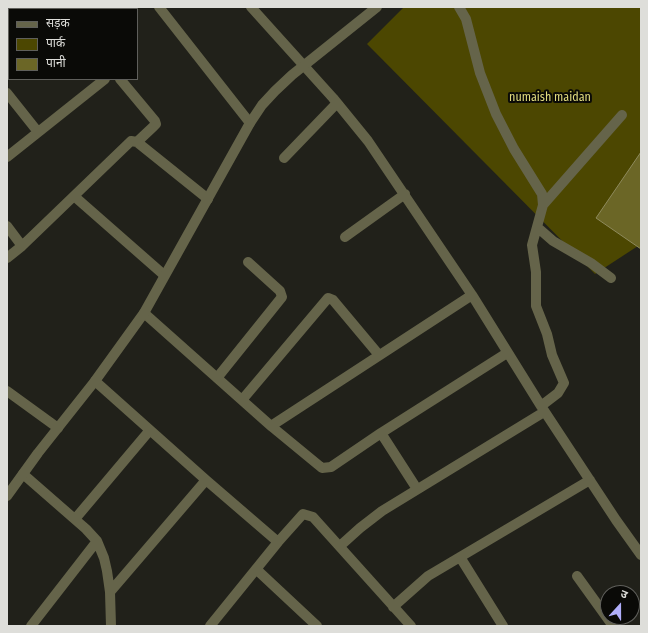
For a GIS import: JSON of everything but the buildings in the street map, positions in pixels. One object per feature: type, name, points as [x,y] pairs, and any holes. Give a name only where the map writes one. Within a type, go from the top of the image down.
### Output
[{"type":"street","points":[[159,7],[250,124]]},
{"type":"street","points":[[251,7],[337,103],[368,141],[472,295],[542,409],[641,555]]},
{"type":"street","points":[[7,496],[58,428],[96,381],[144,313],[164,275],[262,105],[274,91],[292,75],[377,7]]},
{"type":"street","points":[[340,546],[377,515],[542,409],[558,393],[564,382],[552,355],[547,334],[536,306],[536,272],[532,250],[543,205],[542,194],[514,149],[496,114],[480,73],[466,19],[460,7]]},
{"type":"street","points":[[7,157],[104,80]]},
{"type":"street","points":[[121,80],[156,124],[137,142]]},
{"type":"street","points":[[7,93],[38,132]]},
{"type":"street","points":[[284,158],[337,103]]},
{"type":"street","points":[[543,205],[622,115]]},
{"type":"street","points":[[7,258],[22,246],[128,142],[131,141],[137,142],[208,200]]},
{"type":"street","points":[[345,237],[405,194]]},
{"type":"street","points":[[74,196],[164,275]]},
{"type":"street","points":[[7,226],[22,246]]},
{"type":"street","points":[[537,227],[553,241],[591,263],[611,278]]},
{"type":"street","points":[[217,378],[282,297],[280,291],[248,262]]},
{"type":"street","points":[[271,426],[472,295]]},
{"type":"street","points":[[242,400],[328,298],[333,300],[379,355]]},
{"type":"street","points":[[144,313],[271,426],[322,468],[331,466],[507,353]]},
{"type":"street","points":[[96,381],[206,480],[278,542]]},
{"type":"street","points":[[7,391],[58,428]]},
{"type":"street","points":[[75,518],[150,430]]},
{"type":"street","points":[[381,433],[417,489]]},
{"type":"street","points":[[23,474],[75,518],[97,541],[104,558],[110,592],[111,626]]},
{"type":"street","points":[[110,592],[206,480]]},
{"type":"street","points":[[393,607],[428,576],[590,480]]},
{"type":"street","points":[[210,626],[278,542],[303,514],[313,517],[340,546],[407,625]]},
{"type":"street","points":[[31,626],[97,541]]},
{"type":"street","points":[[460,557],[503,626]]},
{"type":"street","points":[[256,569],[317,626]]},
{"type":"street","points":[[577,576],[613,626]]},
{"type":"green space","name":"numaish maidan","points":[[404,7],[641,7],[641,244],[595,274],[367,44]]},
{"type":"water","points":[[641,152],[641,249],[596,218]]}]
